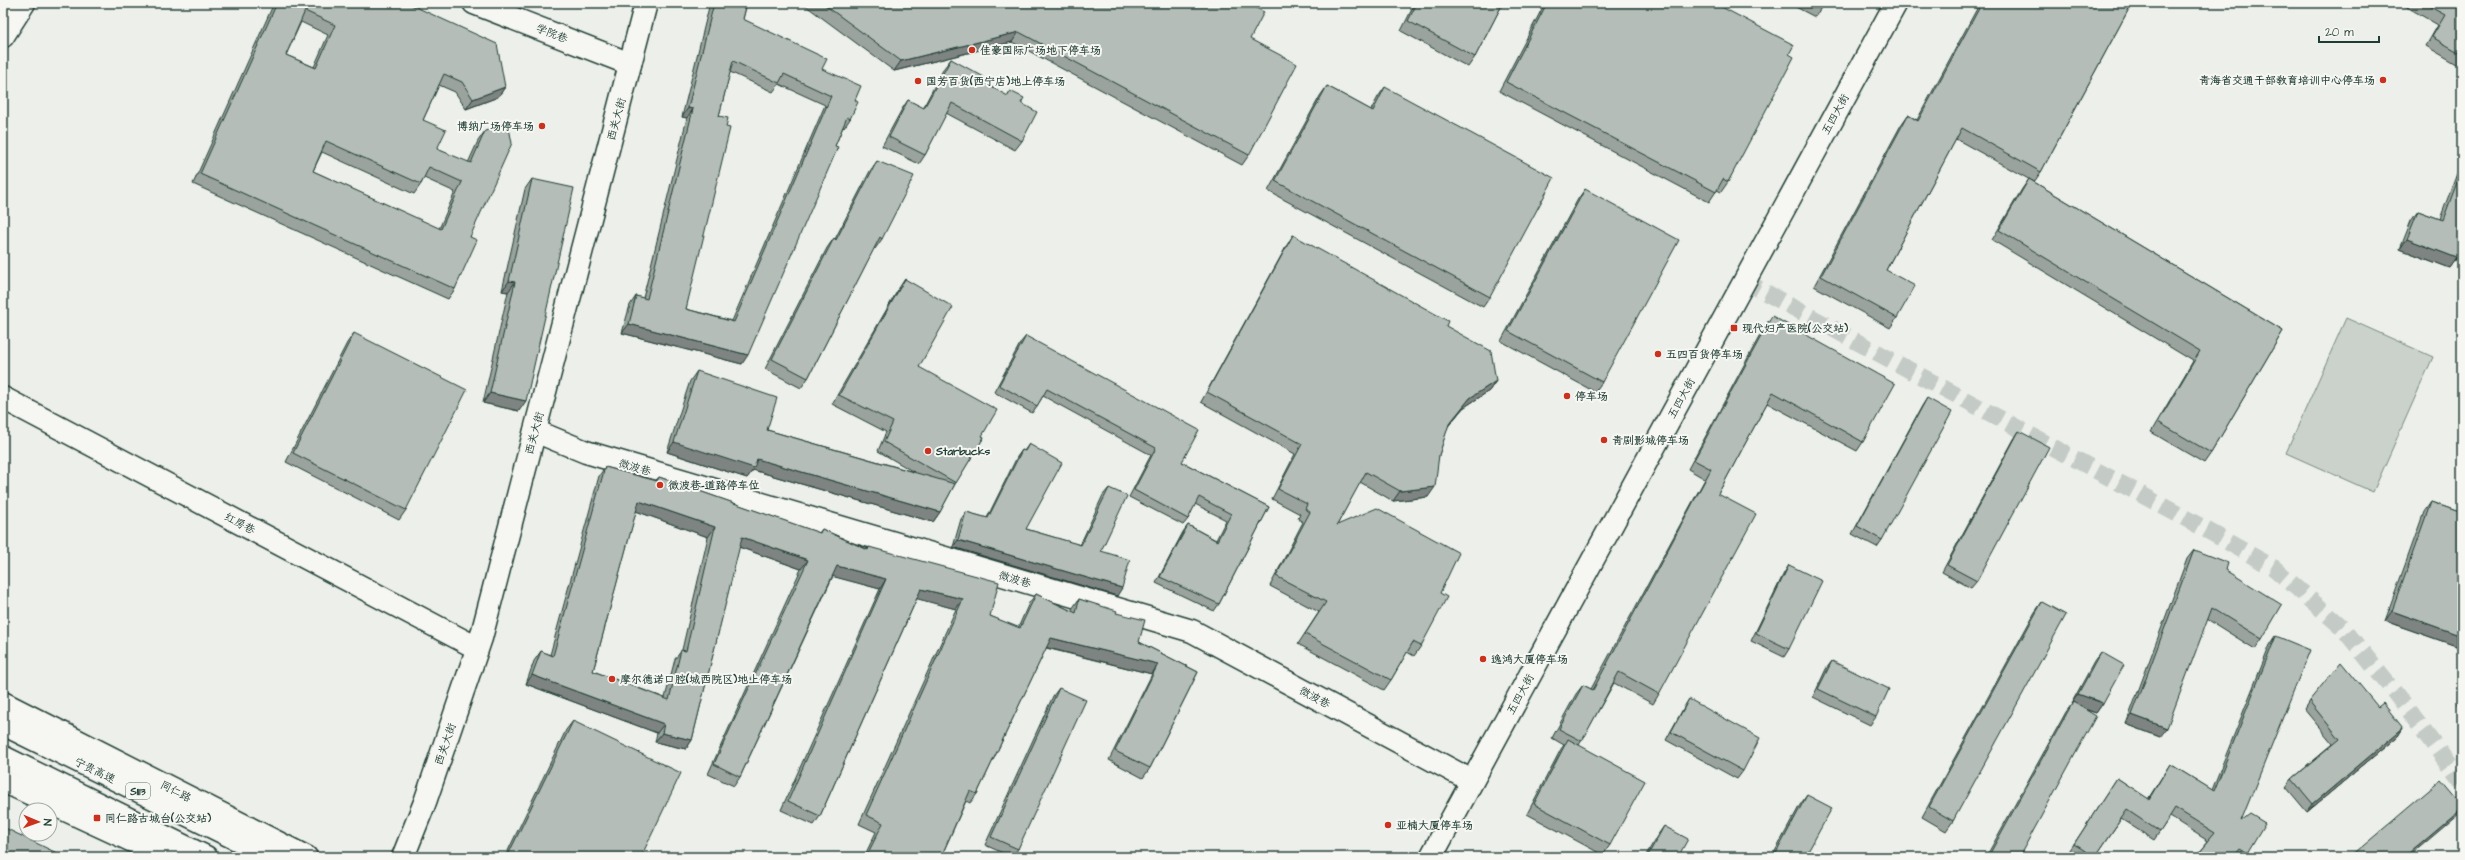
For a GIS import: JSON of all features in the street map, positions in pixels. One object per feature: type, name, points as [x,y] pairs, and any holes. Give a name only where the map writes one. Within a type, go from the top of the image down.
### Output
[{"type":"main road","points":[[3,36],[24,3]]},
{"type":"main road","name":"学院巷","points":[[474,3],[630,64]]},
{"type":"main road","name":"西关大街","points":[[403,857],[425,802],[478,648],[646,3]]},
{"type":"main road","name":"五四大街","points":[[1431,857],[1896,3]]},
{"type":"main road","name":"红房巷","points":[[3,398],[478,648]]},
{"type":"main road","name":"微波巷","points":[[535,431],[586,452],[1192,631],[1472,781]]},
{"type":"main road","name":"同仁路","points":[[3,703],[306,857]]},
{"type":"main road","name":"宁贵高速","points":[[3,724],[272,857]]},
{"type":"main road","points":[[3,757],[206,857]]},
{"type":"main road","points":[[3,781],[167,857]]},
{"type":"shaded area","points":[[2346,318],[2433,357],[2373,492],[2286,453]]},
{"type":"building","points":[[277,3],[407,3],[497,44],[505,87],[473,99],[462,82],[444,74],[423,120],[446,130],[437,149],[471,163],[485,131],[508,123],[512,143],[470,237],[477,240],[455,289],[200,174]],"holes":[[[305,11],[335,25],[316,68],[286,55]],[[326,141],[421,184],[429,167],[462,182],[441,229],[313,171]]]},
{"type":"building","points":[[714,3],[747,3],[743,19],[827,59],[822,69],[861,86],[855,100],[858,102],[850,119],[847,117],[835,146],[838,147],[748,355],[629,324],[636,296],[647,299],[693,109],[688,108]],"holes":[[[733,61],[779,83],[784,74],[831,96],[734,322],[686,309],[730,128],[726,127],[728,118],[719,116]]]},
{"type":"building","points":[[822,3],[1247,3],[1264,12],[1250,39],[1297,64],[1249,155],[1019,32],[901,61]]},
{"type":"building","points":[[1417,3],[1503,3],[1475,57],[1408,21]]},
{"type":"building","points":[[1547,3],[1714,3],[1794,45],[1789,54],[1794,57],[1728,182],[1723,179],[1716,192],[1506,82]]},
{"type":"building","points":[[1814,3],[1824,3],[1822,7]]},
{"type":"building","points":[[1982,3],[2132,3],[2041,172],[1962,128],[1886,270],[1915,286],[1897,318],[1821,276],[1908,115],[1918,121]]},
{"type":"building","points":[[2423,3],[2462,3],[2462,54],[2432,37],[2445,15]]},
{"type":"building","points":[[951,59],[984,77],[982,82],[1008,96],[1010,91],[1024,98],[1021,103],[1037,112],[1022,141],[952,103],[925,155],[889,137],[908,100],[924,108]]},
{"type":"building","points":[[1327,86],[1373,111],[1385,87],[1554,178],[1490,297],[1275,181]]},
{"type":"building","points":[[877,161],[914,176],[882,239],[880,237],[808,378],[772,359],[834,238],[836,240]]},
{"type":"building","points":[[2462,169],[2462,246],[2457,258],[2407,239],[2418,211],[2443,220]]},
{"type":"building","points":[[532,179],[574,188],[526,401],[490,393],[515,282],[509,281]]},
{"type":"building","points":[[2029,179],[2283,331],[2211,453],[2158,422],[2200,351],[1999,230]]},
{"type":"building","points":[[1585,189],[1679,240],[1602,382],[1508,331]]},
{"type":"building","points":[[1293,235],[1448,321],[1446,326],[1491,351],[1496,381],[1470,398],[1449,424],[1439,455],[1435,487],[1400,491],[1366,472],[1337,525],[1377,508],[1459,553],[1440,593],[1447,597],[1421,646],[1413,642],[1391,680],[1305,634],[1326,602],[1276,576],[1310,512],[1305,509],[1307,504],[1278,489],[1302,444],[1207,392]]},
{"type":"building","points":[[905,279],[953,307],[919,367],[997,410],[982,436],[984,437],[956,483],[884,442],[893,422],[839,395]]},
{"type":"building","points":[[1772,316],[1895,384],[1863,442],[1773,392],[1718,494],[1756,514],[1659,694],[1619,672],[1582,741],[1559,729],[1583,685],[1593,690],[1711,469],[1694,460]]},
{"type":"building","points":[[354,333],[467,390],[406,510],[293,453]]},
{"type":"building","points":[[1026,336],[1199,430],[1182,462],[1269,507],[1219,604],[1160,577],[1188,525],[1217,541],[1231,514],[1199,497],[1188,519],[1134,490],[1156,448],[1047,389],[1037,406],[999,385]]},
{"type":"building","points":[[697,371],[777,398],[767,430],[955,484],[940,512],[757,459],[754,468],[674,442]]},
{"type":"building","points":[[1927,398],[1952,412],[1882,540],[1857,526]]},
{"type":"building","points":[[2019,431],[2049,447],[1977,581],[1947,565]]},
{"type":"building","points":[[1029,444],[1062,463],[1026,529],[1081,545],[1109,488],[1127,496],[1101,551],[1130,560],[1122,588],[958,540],[966,512],[988,518],[1022,450],[1025,451]]},
{"type":"building","points":[[605,467],[657,481],[659,477],[820,533],[822,529],[868,550],[869,547],[999,582],[990,616],[1020,628],[1036,594],[1076,613],[1079,599],[1117,611],[1116,613],[1145,620],[1139,642],[1198,672],[1150,768],[1115,751],[1158,664],[1051,638],[977,794],[970,791],[941,857],[866,857],[883,823],[866,815],[963,599],[921,589],[820,816],[788,801],[886,579],[837,566],[740,777],[714,764],[808,560],[742,537],[692,740],[662,733],[664,724],[532,675],[541,651],[553,656]],"holes":[[[639,501],[715,527],[686,651],[681,650],[669,700],[593,671]]]},
{"type":"building","points":[[2431,502],[2462,513],[2462,636],[2392,611]]},
{"type":"building","points":[[2194,550],[2228,563],[2226,570],[2282,605],[2262,639],[2212,608],[2167,728],[2132,715]]},
{"type":"building","points":[[1789,565],[1822,581],[1789,649],[1756,633]]},
{"type":"building","points":[[2042,602],[2066,615],[1953,821],[1929,807]]},
{"type":"building","points":[[2276,636],[2310,650],[2241,821],[2250,814],[2265,823],[2247,853],[2240,849],[2233,857],[2195,857],[2215,833],[2175,808],[2160,832],[2127,810],[2095,857],[2074,844],[2117,778],[2149,799],[2170,764],[2214,791]]},
{"type":"building","points":[[2101,652],[2124,665],[2103,703],[2078,694]]},
{"type":"building","points":[[1832,661],[1889,689],[1876,717],[1818,689]]},
{"type":"building","points":[[2341,662],[2378,707],[2383,703],[2403,728],[2313,804],[2292,779],[2340,739],[2309,701]]},
{"type":"building","points":[[1059,688],[1086,700],[1018,849],[991,837]]},
{"type":"building","points":[[1689,699],[1760,738],[1743,771],[1671,732]]},
{"type":"building","points":[[2073,702],[2096,716],[2019,857],[1988,857]]},
{"type":"building","points":[[573,721],[681,773],[641,857],[507,857]]},
{"type":"building","points":[[1568,739],[1645,781],[1610,845],[1534,804]]},
{"type":"building","points":[[2441,780],[2462,805],[2462,808],[2404,857],[2350,857]]},
{"type":"building","points":[[1807,795],[1832,808],[1805,857],[1774,857]]},
{"type":"building","points":[[1664,826],[1688,839],[1678,857],[1647,857]]},
{"type":"building","points":[[3,827],[18,834],[18,842],[34,842],[65,857],[3,857]]},
{"type":"tunnel","points":[[1744,281],[2196,524],[2274,568],[2342,627],[2392,689],[2462,782]]},
{"type":"place","name":"佳豪国际广场地下停车场","points":[[972,50]]},
{"type":"place","name":"青海省交通干部教育培训中心停车场","points":[[2383,80]]},
{"type":"place","name":"国芳百货(西宁店)地上停车场","points":[[918,81]]},
{"type":"place","name":"博纳广场停车场","points":[[542,126]]},
{"type":"place","name":"现代妇产医院(公交站)","points":[[1734,328]]},
{"type":"place","name":"五四百货停车场","points":[[1658,354]]},
{"type":"place","name":"停车场","points":[[1567,396]]},
{"type":"place","name":"青剧影城停车场","points":[[1604,440]]},
{"type":"place","name":"Starbucks","points":[[928,451]]},
{"type":"place","name":"微波巷-道路停车位","points":[[660,485]]},
{"type":"place","name":"逸鸿大厦停车场","points":[[1483,659]]},
{"type":"place","name":"摩尔德诺口腔(城西院区)地上停车场","points":[[612,679]]},
{"type":"place","name":"同仁路古城台(公交站)","points":[[97,818]]},
{"type":"place","name":"亚楠大厦停车场","points":[[1388,825]]}]
